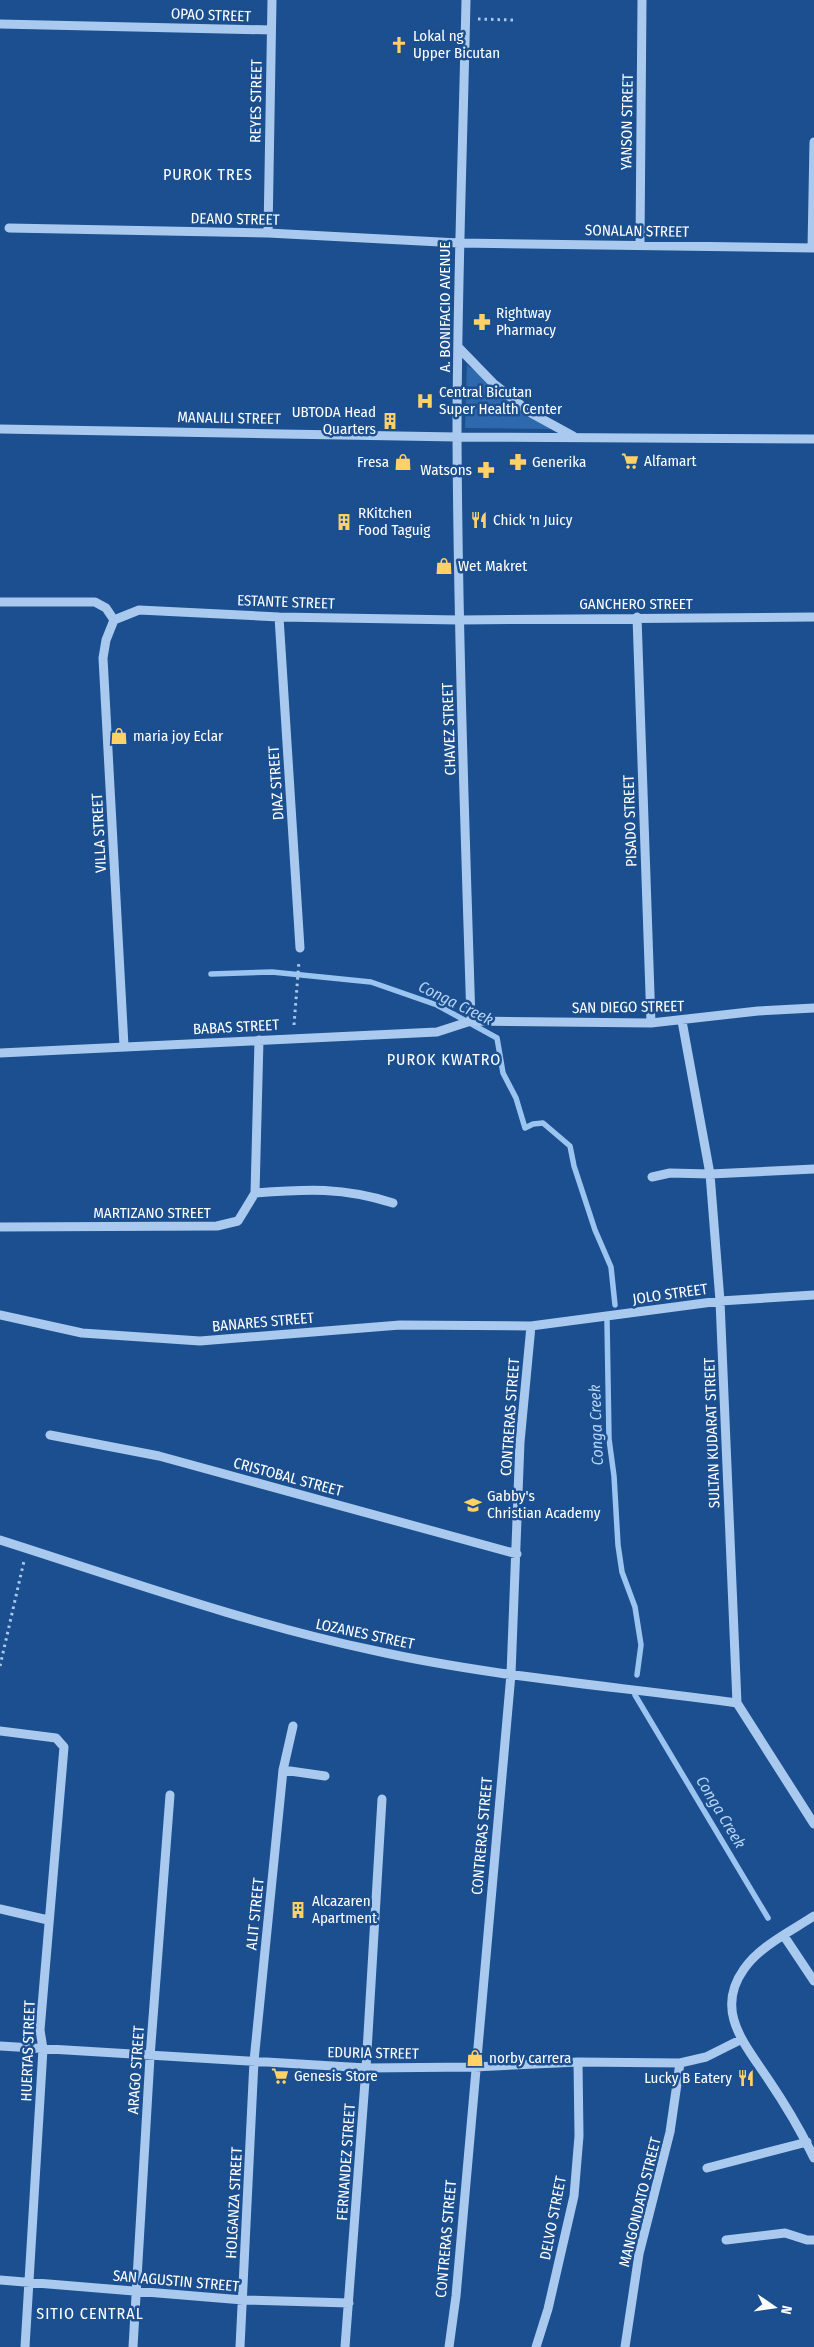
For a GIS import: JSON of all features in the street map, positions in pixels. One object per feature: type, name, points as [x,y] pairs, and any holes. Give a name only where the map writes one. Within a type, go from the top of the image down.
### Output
[{"type":"street","name":"REYES STREET","points":[[268,233],[272,0]]},
{"type":"street","name":"A. BONIFACIO AVENUE","points":[[458,437],[459,243],[466,0]]},
{"type":"street","name":"YANSON STREET","points":[[640,244],[642,0]]},
{"type":"street","name":"OPAO STREET","points":[[0,24],[271,30]]},
{"type":"street","points":[[813,248],[814,142]]},
{"type":"street","name":"DEANO STREET","points":[[9,228],[268,233],[459,243]]},
{"type":"street","name":"SONALAN STREET","points":[[459,243],[640,244],[813,248]]},
{"type":"street","points":[[459,348],[493,383],[523,407],[573,436]]},
{"type":"street","name":"MANALILI STREET","points":[[0,429],[458,437]]},
{"type":"street","points":[[458,437],[573,436],[814,439]]},
{"type":"street","name":"CHAVEZ STREET","points":[[458,437],[459,620],[470,1021]]},
{"type":"street","points":[[0,602],[95,602],[106,608],[114,620]]},
{"type":"street","name":"ESTANTE STREET","points":[[114,620],[139,610],[279,617],[459,620]]},
{"type":"street","name":"DIAZ STREET","points":[[279,617],[300,948]]},
{"type":"street","name":"PISADO STREET","points":[[637,617],[652,1023]]},
{"type":"street","name":"GANCHERO STREET","points":[[459,620],[814,617]]},
{"type":"street","name":"VILLA STREET","points":[[114,620],[106,640],[103,658],[124,1046]]},
{"type":"street","name":"SAN DIEGO STREET","points":[[470,1021],[652,1023],[758,1011],[814,1008]]},
{"type":"street","name":"BABAS STREET","points":[[0,1052],[437,1032],[470,1021]]},
{"type":"street","name":"SULTAN KUDARAT STREET","points":[[682,1021],[710,1174],[720,1301],[736,1703]]},
{"type":"street","points":[[259,1040],[256,1193],[333,1190],[366,1194],[393,1203]]},
{"type":"street","points":[[652,1177],[670,1173],[710,1174],[814,1169]]},
{"type":"street","name":"MARTIZANO STREET","points":[[0,1227],[217,1226],[238,1221],[256,1193]]},
{"type":"street","name":"JOLO STREET","points":[[531,1326],[720,1301],[814,1295]]},
{"type":"street","name":"BANARES STREET","points":[[0,1315],[82,1333],[183,1340],[256,1337],[400,1325],[531,1326]]},
{"type":"street","name":"CONTRERAS STREET","points":[[448,2347],[456,2296],[474,2067],[511,1674],[520,1442],[531,1326]]},
{"type":"street","name":"CRISTOBAL STREET","points":[[50,1435],[159,1456],[517,1554]]},
{"type":"street","name":"LOZANES STREET","points":[[0,1540],[298,1633],[382,1652],[511,1674],[736,1703]]},
{"type":"street","points":[[736,1703],[814,1824]]},
{"type":"street","name":"ALIT STREET","points":[[254,2061],[283,1770],[293,1726]]},
{"type":"street","name":"HUERTAS STREET","points":[[0,1731],[56,1738],[64,1747],[40,2030],[43,2049],[26,2347]]},
{"type":"street","points":[[283,1770],[324,1776]]},
{"type":"street","name":"ARAGO STREET","points":[[132,2347],[137,2291],[150,2057],[170,1795]]},
{"type":"street","name":"FERNANDEZ STREET","points":[[345,2347],[366,2068],[382,1799]]},
{"type":"street","points":[[0,1909],[48,1920]]},
{"type":"street","points":[[814,1916],[759,1952],[744,1968],[736,1983],[732,2000],[733,2018],[740,2040],[768,2078],[807,2142],[814,2158]]},
{"type":"street","points":[[784,1936],[814,1981]]},
{"type":"street","name":"EDURIA STREET","points":[[0,2046],[150,2057],[366,2068],[474,2067],[578,2062],[680,2063],[706,2057],[740,2040]]},
{"type":"street","name":"HOLGANZA STREET","points":[[240,2347],[254,2061]]},
{"type":"street","name":"DELVO STREET","points":[[536,2347],[548,2309],[574,2196],[579,2136],[578,2062]]},
{"type":"street","name":"MANGONDATO STREET","points":[[624,2347],[639,2254],[670,2132],[680,2063]]},
{"type":"street","points":[[706,2168],[807,2142]]},
{"type":"street","points":[[726,2240],[785,2233],[807,2240],[814,2240]]},
{"type":"street","name":"SAN AGUSTIN STREET","points":[[0,2280],[243,2300],[349,2302]]},
{"type":"path","points":[[465,18],[513,20]]},
{"type":"path","points":[[292,1038],[298,966]]},
{"type":"path","points":[[0,1666],[27,1548]]},
{"type":"shaded area","points":[[467,365],[552,429],[465,428]]},
{"type":"waterway","name":"Conga Creek","points":[[211,974],[272,972],[371,982],[437,1005],[497,1038],[503,1073],[516,1098],[525,1128],[533,1124],[543,1123],[570,1146],[574,1166],[595,1230],[611,1267],[615,1305]]},
{"type":"waterway","name":"Conga Creek","points":[[607,1321],[609,1439],[622,1572],[635,1607],[641,1645],[637,1675]]},
{"type":"waterway","name":"Conga Creek","points":[[635,1695],[768,1918]]},
{"type":"place","name":"Lokal ng Upper Bicutan","points":[[399,45]]},
{"type":"place","name":"Rightway Pharmacy","points":[[482,322]]},
{"type":"place","name":"Central Bicutan Super Health Center","points":[[425,401]]},
{"type":"place","name":"UBTODA Head Quarters","points":[[390,421]]},
{"type":"place","name":"Alfamart","points":[[630,461]]},
{"type":"place","name":"Fresa","points":[[403,462]]},
{"type":"place","name":"Generika","points":[[518,462]]},
{"type":"place","name":"Watsons","points":[[486,470]]},
{"type":"place","name":"Chick 'n Juicy","points":[[479,520]]},
{"type":"place","name":"RKitchen Food Taguig","points":[[344,522]]},
{"type":"place","name":"Wet Makret","points":[[444,566]]},
{"type":"place","name":"maria joy Eclar","points":[[119,736]]},
{"type":"place","name":"Gabby's Christian Academy","points":[[473,1505]]},
{"type":"place","name":"Alcazaren Apartment","points":[[298,1910]]},
{"type":"place","name":"norby carrera","points":[[475,2058]]},
{"type":"place","name":"Genesis Store","points":[[280,2076]]},
{"type":"place","name":"Lucky B Eatery","points":[[746,2078]]},
{"type":"district","name":"PUROK TRES","points":[[208,174]]},
{"type":"district","name":"PUROK KWATRO","points":[[444,1059]]},
{"type":"district","name":"SITIO CENTRAL","points":[[90,2313]]}]
